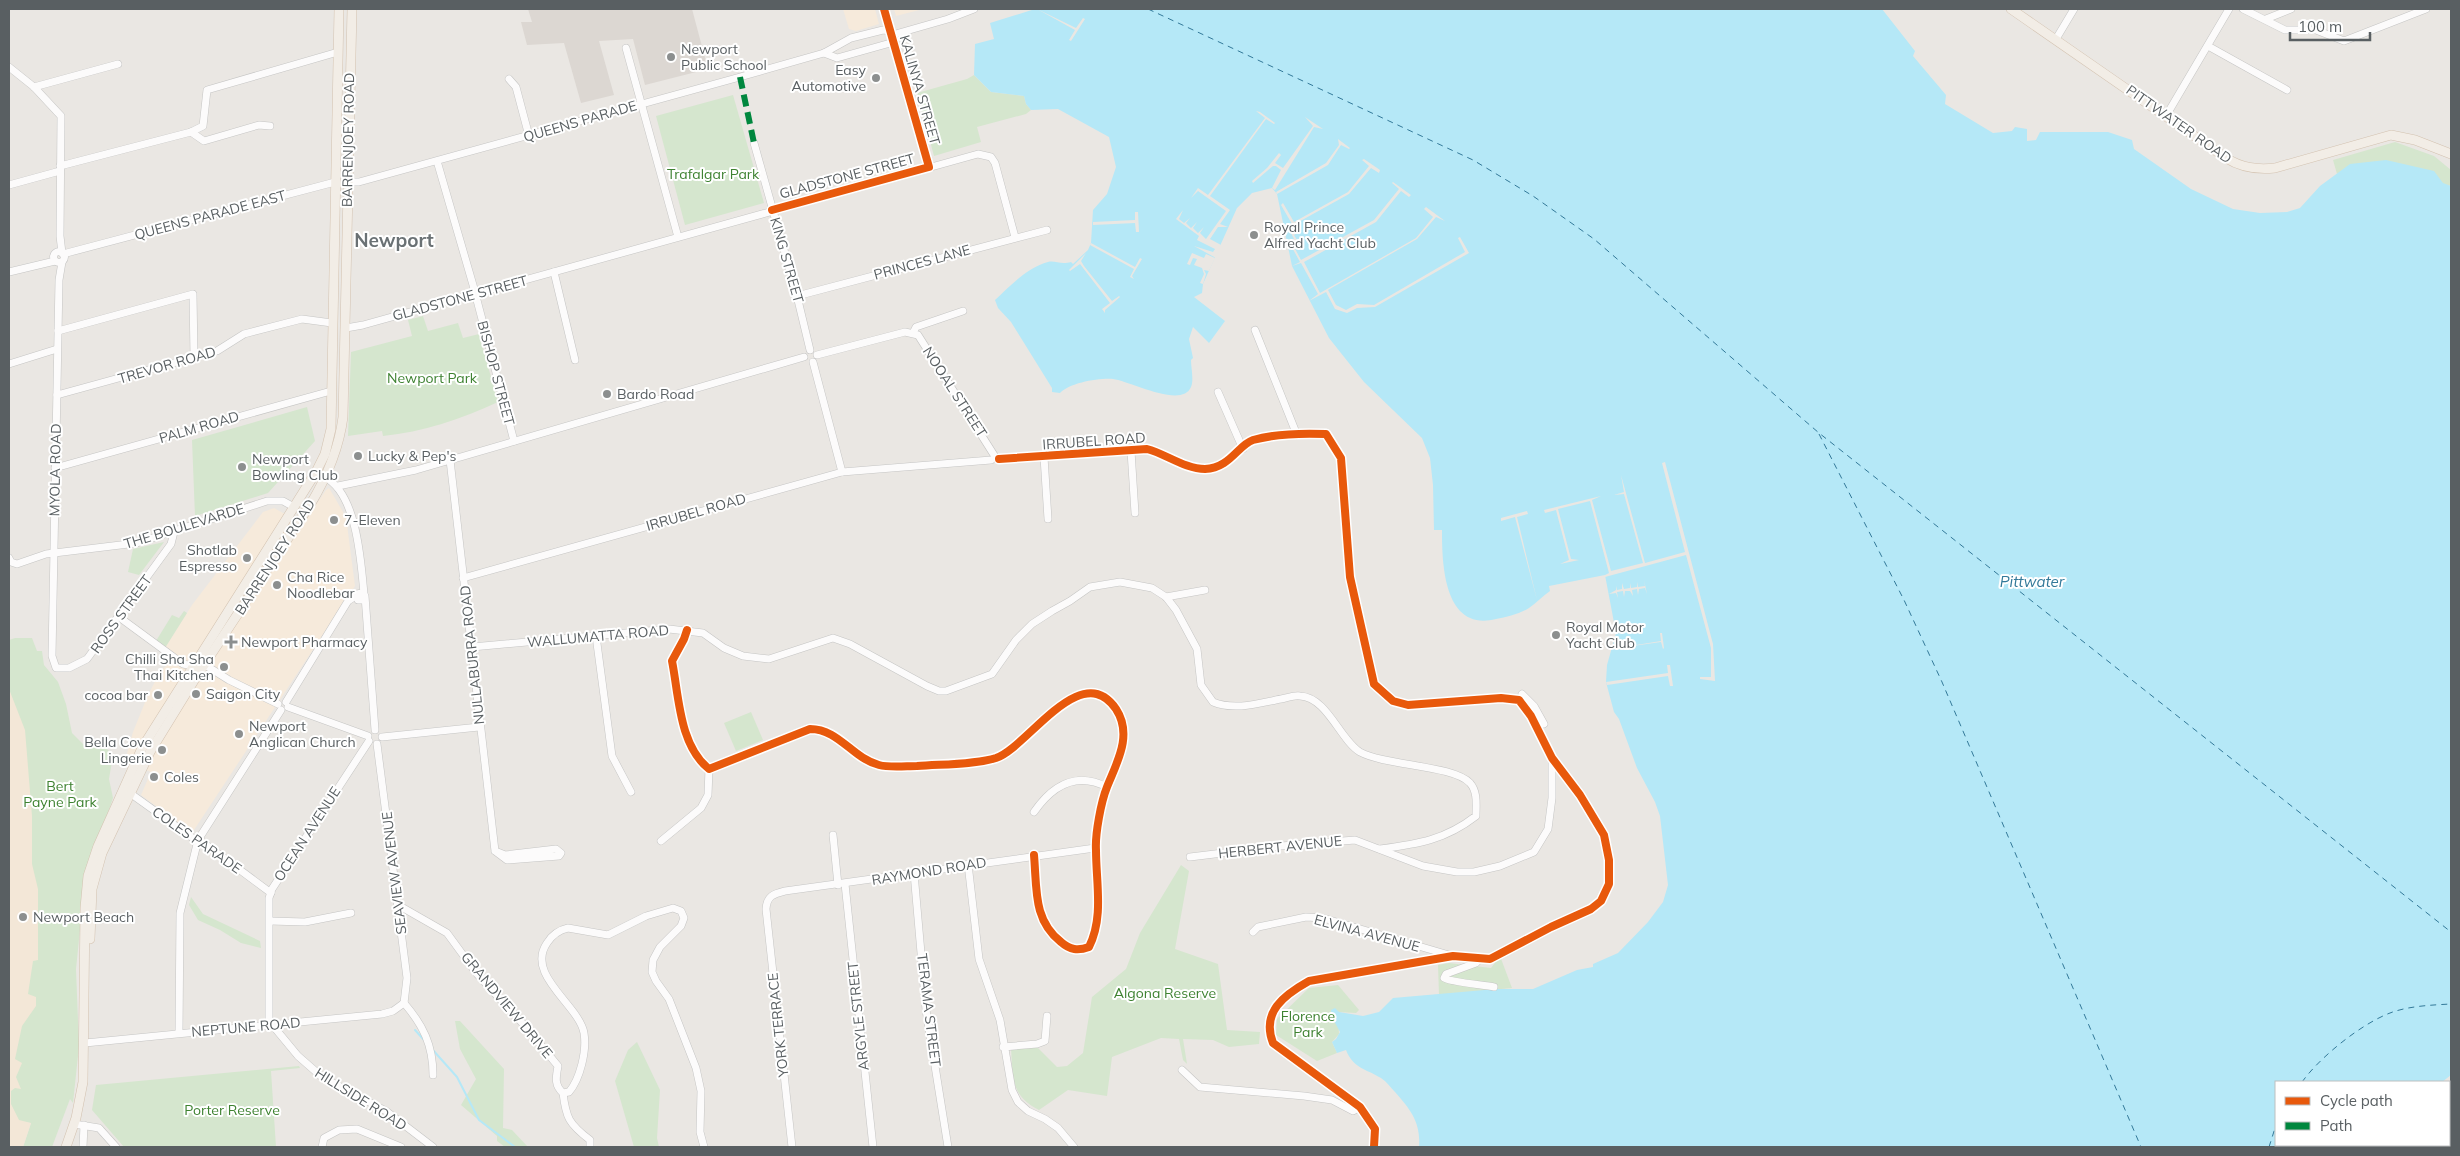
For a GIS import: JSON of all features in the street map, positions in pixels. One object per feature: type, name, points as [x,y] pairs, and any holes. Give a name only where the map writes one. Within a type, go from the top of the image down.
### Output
[{"type":"main road","name":"BARRENJOEY ROAD","points":[[66,1147],[74,1124],[83,1082],[85,1043],[90,1032],[93,883],[102,853],[142,748],[316,472],[325,454],[331,429],[339,9]]},
{"type":"main road","name":"BARRENJOEY ROAD","points":[[126,791],[205,665],[310,505],[326,478],[341,433],[346,328],[352,9]]},
{"type":"main road","name":"PITTWATER ROAD","points":[[2011,9],[2226,158],[2251,169],[2286,166],[2392,135],[2415,140],[2451,154]]},
{"type":"main road","name":"QUEENS PARADE","points":[[335,182],[348,182]]},
{"type":"main road","points":[[332,323],[346,328]]},
{"type":"main road","name":"PALM ROAD","points":[[331,391],[343,390]]},
{"type":"main road","points":[[316,472],[326,478]]},
{"type":"main road","points":[[298,524],[294,507],[310,505]]},
{"type":"street","name":"KALINYA STREET","points":[[884,9],[929,167]]},
{"type":"street","name":"QUEENS PARADE","points":[[824,54],[837,58],[892,36],[974,9]]},
{"type":"street","points":[[2056,39],[2074,9]]},
{"type":"street","points":[[2166,116],[2229,9]]},
{"type":"street","points":[[2243,9],[2285,30],[2316,30],[2344,41],[2426,9]]},
{"type":"street","points":[[2266,19],[2291,9]]},
{"type":"street","name":"QUEENS PARADE","points":[[348,182],[359,182],[824,54],[851,38],[883,30],[892,36]]},
{"type":"street","points":[[2208,46],[2287,90]]},
{"type":"street","points":[[626,48],[678,237]]},
{"type":"street","points":[[9,185],[191,132],[203,126],[207,90],[338,52]]},
{"type":"street","points":[[34,87],[118,64]]},
{"type":"street","name":"MYOLA ROAD","points":[[9,67],[34,87],[57,109],[61,116],[52,660]]},
{"type":"street","points":[[9,76],[17,74]]},
{"type":"street","points":[[509,79],[516,87],[529,136]]},
{"type":"street","points":[[191,132],[204,141],[259,126],[270,126]]},
{"type":"street","name":"KING STREET","points":[[754,143],[797,296],[810,350]]},
{"type":"street","name":"GLADSTONE STREET","points":[[346,328],[363,325],[978,154],[991,157],[995,163],[1016,237]]},
{"type":"street","name":"BISHOP STREET","points":[[437,161],[475,293],[514,441]]},
{"type":"street","name":"QUEENS PARADE EAST","points":[[9,272],[335,182]]},
{"type":"street","name":"PRINCES LANE","points":[[797,296],[1047,230]]},
{"type":"street","points":[[554,272],[575,360]]},
{"type":"street","points":[[58,331],[193,294],[194,357]]},
{"type":"street","points":[[804,357],[806,361],[906,332],[913,332],[916,327],[963,311]]},
{"type":"street","name":"TREVOR ROAD","points":[[56,395],[217,351],[244,334],[302,319],[332,323]]},
{"type":"street","points":[[1255,330],[1297,434]]},
{"type":"street","name":"NOOAL STREET","points":[[913,332],[918,335],[995,458]]},
{"type":"street","points":[[9,364],[57,349]]},
{"type":"street","points":[[338,486],[350,482],[395,475],[450,460],[804,357],[805,353],[810,350],[815,358],[842,472]]},
{"type":"street","name":"PALM ROAD","points":[[55,468],[331,391]]},
{"type":"street","points":[[1218,392],[1243,449]]},
{"type":"street","name":"IRRUBEL ROAD","points":[[463,578],[842,472],[995,458],[1044,457],[1147,449],[1194,468],[1206,469],[1217,467],[1243,449],[1252,440],[1297,434],[1326,434],[1341,458],[1350,577],[1374,684],[1393,701],[1408,705],[1501,698],[1519,700],[1531,716],[1552,758]]},
{"type":"street","points":[[1131,450],[1135,512]]},
{"type":"street","points":[[1044,457],[1048,519]]},
{"type":"street","name":"NULLABURRA ROAD","points":[[450,460],[495,851]]},
{"type":"street","points":[[326,478],[338,486],[354,518],[361,576],[360,597],[365,618],[375,730],[380,732],[382,737]]},
{"type":"street","name":"THE BOULEVARDE","points":[[9,558],[11,562],[18,564],[54,554],[136,543],[267,501],[283,501],[294,507]]},
{"type":"street","name":"ROSS STREET","points":[[52,660],[55,666],[61,669],[82,662],[91,654],[171,544],[174,532]]},
{"type":"street","name":"WALLUMATTA ROAD","points":[[472,647],[670,629],[687,630],[703,634],[724,648],[743,656],[770,659],[837,639],[927,686],[939,691],[946,691],[992,674],[1016,640],[1032,624],[1090,588],[1120,582],[1152,588],[1166,597]]},
{"type":"street","points":[[1205,590],[1166,597],[1176,610],[1197,650],[1201,685],[1213,702],[1230,706],[1249,706],[1301,695],[1320,705],[1360,751],[1401,765],[1449,773],[1469,783],[1476,796],[1476,816],[1458,830],[1426,842],[1380,849]]},
{"type":"street","points":[[179,1033],[180,913],[198,840],[351,598],[360,597]]},
{"type":"street","points":[[119,617],[183,664],[193,666]]},
{"type":"street","points":[[661,841],[700,808],[708,795],[709,769],[695,753],[687,738],[672,661],[687,630]]},
{"type":"street","points":[[596,636],[612,756],[631,792]]},
{"type":"street","points":[[205,665],[250,691],[283,706],[369,738],[377,744],[382,737],[480,726]]},
{"type":"street","points":[[709,769],[810,730],[823,730],[835,735],[854,752],[879,766],[914,766],[997,758],[1066,702],[1078,695],[1087,693],[1100,695],[1111,702],[1122,722],[1124,740],[1119,760],[1107,787],[1096,848],[1099,906],[1095,935],[1089,947],[1082,950],[1068,948],[1050,933],[1042,923],[1034,856]]},
{"type":"street","points":[[1522,694],[1540,713],[1544,724]]},
{"type":"street","name":"OCEAN AVENUE","points":[[272,1024],[269,1021],[271,893],[375,730]]},
{"type":"street","name":"SEAVIEW AVENUE","points":[[377,744],[407,978],[404,1003]]},
{"type":"street","points":[[1374,1147],[1375,1129],[1360,1107],[1273,1043],[1268,1023],[1276,1007],[1296,988],[1309,981],[1453,956],[1490,959],[1551,927],[1591,909],[1601,900],[1609,884],[1609,860],[1604,835],[1580,795],[1552,758]]},
{"type":"street","name":"HERBERT AVENUE","points":[[1190,857],[1281,846],[1355,840],[1380,849],[1401,860],[1423,866],[1457,872],[1474,872],[1500,866],[1534,852],[1548,829],[1552,798],[1552,758]]},
{"type":"street","points":[[1034,812],[1053,790],[1066,781],[1078,779],[1098,782],[1107,787]]},
{"type":"street","name":"COLES PARADE","points":[[126,791],[271,893]]},
{"type":"street","name":"ARGYLE STREET","points":[[833,835],[841,884],[873,1147]]},
{"type":"street","name":"RAYMOND ROAD","points":[[766,902],[770,896],[785,891],[968,864],[1096,848]]},
{"type":"street","points":[[556,849],[561,853],[559,856],[507,860],[495,851],[505,855],[556,849]]},
{"type":"street","points":[[968,864],[979,959],[1000,1020],[1008,1078],[1018,1102],[1028,1111],[1058,1128],[1074,1147]]},
{"type":"street","name":"TERAMA STREET","points":[[914,873],[926,1010],[948,1147]]},
{"type":"street","name":"YORK TERRACE","points":[[766,902],[792,1147]]},
{"type":"street","name":"GRANDVIEW DRIVE","points":[[398,905],[450,936],[477,974],[526,1026],[558,1066],[557,1088],[563,1093]]},
{"type":"street","points":[[590,1147],[590,1140],[577,1130],[565,1114],[563,1093],[569,1092],[574,1086],[585,1048],[584,1032],[575,1013],[557,993],[546,974],[542,965],[542,953],[546,944],[562,930],[568,928],[608,935],[646,916],[676,908],[681,911],[684,918],[681,926],[660,947],[652,960],[652,972],[669,999],[696,1068],[701,1091],[700,1132],[704,1147]]},
{"type":"street","points":[[270,921],[305,922],[351,913]]},
{"type":"street","name":"ELVINA AVENUE","points":[[1253,932],[1258,927],[1306,917],[1323,918],[1453,956]]},
{"type":"street","points":[[1480,959],[1476,964],[1446,974],[1444,978],[1448,981],[1474,982],[1494,987]]},
{"type":"street","points":[[404,1003],[425,1031],[431,1047],[433,1074]]},
{"type":"street","name":"NEPTUNE ROAD","points":[[85,1043],[382,1014],[393,1011],[404,1003]]},
{"type":"street","points":[[1004,1047],[1037,1044],[1045,1040],[1047,1016]]},
{"type":"street","name":"HILLSIDE ROAD","points":[[272,1024],[298,1056],[322,1076],[386,1111],[433,1147]]},
{"type":"street","points":[[1182,1070],[1200,1087],[1304,1096],[1332,1100],[1353,1110],[1360,1107]]},
{"type":"street","points":[[74,1124],[99,1128],[116,1147]]},
{"type":"street","points":[[84,1125],[84,1147]]},
{"type":"street","name":"HILLSIDE ROAD","points":[[322,1147],[324,1138],[339,1130],[357,1129],[400,1147]]},
{"type":"shaded area","name":"Newport Public School","points":[[528,9],[692,9],[708,69],[645,85],[633,39],[599,41],[614,95],[581,103],[564,43],[527,45],[521,22],[532,22]]},
{"type":"shaded area","points":[[843,9],[875,9],[879,24],[856,31],[849,29]]},
{"type":"shaded area","points":[[894,9],[923,9],[896,16]]},
{"type":"shaded area","points":[[329,488],[346,517],[355,586],[192,833],[141,795],[151,772],[125,761],[133,732],[148,695],[160,672],[171,661],[161,654],[192,605],[263,512],[274,508],[303,524]]},
{"type":"green space","points":[[974,75],[991,92],[1024,96],[1026,104],[1031,110],[1026,114],[977,127],[981,142],[934,156],[917,93],[967,79]]},
{"type":"green space","name":"Trafalgar Park","points":[[733,95],[764,203],[685,225],[656,116]]},
{"type":"green space","points":[[2395,142],[2434,156],[2451,170],[2451,186],[2350,165],[2337,174],[2333,160]]},
{"type":"green space","name":"Newport Park","points":[[423,316],[428,331],[458,323],[463,338],[479,334],[498,402],[470,414],[427,428],[383,436],[382,431],[348,436],[351,352],[412,336],[408,320]]},
{"type":"green space","name":"Newport Bowling Club","points":[[307,407],[315,441],[268,493],[195,516],[192,440]]},
{"type":"green space","points":[[164,542],[139,575],[128,572],[133,549]]},
{"type":"green space","points":[[184,611],[187,613],[165,648],[156,641],[172,615],[179,618]]},
{"type":"green space","name":"Bert Payne Park","points":[[32,638],[37,651],[42,651],[44,665],[58,682],[66,704],[72,733],[84,745],[99,741],[113,755],[109,779],[113,798],[85,880],[76,969],[79,1046],[73,1103],[70,1099],[52,1147],[23,1147],[31,1123],[9,1121],[9,640]]},
{"type":"green space","points":[[751,712],[763,740],[736,751],[724,723]]},
{"type":"green space","name":"Algona Reserve","points":[[1181,865],[1189,871],[1175,949],[1218,964],[1227,1030],[1260,1032],[1259,1044],[1229,1047],[1213,1040],[1183,1039],[1187,1064],[1183,1060],[1179,1039],[1161,1038],[1112,1057],[1107,1096],[1068,1090],[1039,1110],[1023,1098],[1018,1091],[1013,1076],[1011,1048],[1036,1046],[1057,1067],[1067,1066],[1083,1053],[1092,997],[1126,969],[1140,933]]},
{"type":"green space","points":[[191,897],[203,914],[260,941],[261,948],[241,943],[220,930],[198,920],[189,905]]},
{"type":"green space","points":[[1500,956],[1512,988],[1439,995],[1438,965],[1449,963],[1491,968]]},
{"type":"green space","name":"Florence Park","points":[[1338,985],[1359,1010],[1356,1013],[1338,1012],[1339,1034],[1332,1042],[1337,1053],[1317,1061],[1276,1035],[1277,1019],[1309,988]]},
{"type":"green space","points":[[455,1021],[460,1021],[504,1069],[503,1128],[512,1130],[528,1147],[505,1147],[497,1141],[497,1136],[461,1105],[476,1079],[460,1049]]},
{"type":"green space","points":[[637,1042],[660,1090],[657,1138],[659,1147],[634,1147],[615,1081],[628,1050]]},
{"type":"green space","name":"Porter Reserve","points":[[299,1066],[300,1068],[271,1071],[276,1147],[124,1147],[92,1110],[96,1085]]},
{"type":"sand","name":"Newport Beach","points":[[9,689],[25,730],[32,816],[32,864],[38,889],[38,960],[33,961],[28,994],[36,997],[36,1006],[22,1026],[15,1059],[22,1063],[16,1077],[21,1089],[15,1088],[11,1091],[11,1104],[19,1120],[31,1123],[23,1147],[9,1147]]},
{"type":"water","name":"Pittwater","points":[[1035,9],[1882,9],[1915,51],[1913,56],[1946,95],[1945,104],[1993,133],[2012,131],[2015,127],[2027,129],[2027,141],[2036,140],[2040,132],[2108,132],[2132,140],[2134,149],[2191,189],[2233,209],[2260,213],[2287,212],[2300,208],[2320,186],[2350,164],[2386,160],[2434,171],[2443,183],[2451,186],[2451,1075],[2443,1081],[2275,1081],[2275,1146],[2388,1147],[1419,1147],[1417,1124],[1414,1117],[1395,1092],[1381,1078],[1352,1061],[1346,1050],[1337,1053],[1332,1042],[1340,1032],[1332,1017],[1331,1010],[1335,1008],[1339,1012],[1363,1016],[1379,1012],[1393,998],[1496,989],[1533,989],[1577,970],[1593,967],[1593,964],[1618,953],[1648,922],[1663,902],[1668,885],[1660,816],[1655,802],[1637,768],[1619,719],[1614,712],[1606,682],[1607,665],[1616,633],[1605,575],[1549,586],[1550,591],[1529,608],[1517,614],[1496,619],[1479,620],[1466,616],[1456,606],[1445,577],[1442,530],[1434,530],[1430,458],[1422,438],[1364,382],[1329,338],[1292,266],[1277,194],[1272,188],[1252,193],[1237,208],[1203,284],[1202,293],[1194,297],[1225,321],[1209,343],[1193,327],[1189,339],[1193,358],[1191,360],[1192,381],[1191,387],[1186,393],[1167,395],[1113,379],[1092,380],[1070,386],[1060,393],[1052,392],[1052,388],[1011,322],[998,308],[995,300],[1033,268],[1051,262],[1071,262],[1073,264],[1088,250],[1091,243],[1093,210],[1107,194],[1116,167],[1109,137],[1058,109],[1031,110],[1026,104],[1024,96],[991,92],[974,75],[975,44],[994,39],[990,23]]},
{"type":"pier","points":[[1037,9],[1076,28],[1083,18],[1085,19],[1071,41],[1069,40],[1075,30]]},
{"type":"pier","points":[[1256,111],[1275,123],[1266,119],[1210,196],[1230,210],[1220,224],[1228,227],[1218,227],[1210,239],[1221,245],[1216,258],[1194,246],[1213,252],[1215,249],[1197,240],[1199,236],[1176,219],[1183,210],[1179,219],[1184,223],[1190,218],[1186,223],[1191,228],[1197,222],[1193,228],[1198,233],[1204,227],[1200,233],[1206,239],[1226,211],[1198,191],[1191,198],[1198,188],[1208,195],[1265,118]]},
{"type":"pier","points":[[1305,117],[1323,129],[1314,127],[1275,190],[1272,188],[1281,170],[1276,166],[1273,166],[1253,183],[1252,181],[1267,168],[1279,153],[1281,155],[1275,163],[1283,168],[1313,126]]},
{"type":"pier","points":[[1338,139],[1350,148],[1341,145],[1328,165],[1277,194],[1276,192],[1326,163],[1339,145]]},
{"type":"pier","points":[[1364,159],[1380,170],[1379,173],[1371,168],[1349,194],[1295,224],[1299,232],[1294,235],[1297,240],[1292,243],[1301,260],[1374,220],[1399,189],[1393,182],[1411,195],[1409,197],[1401,191],[1376,222],[1304,262],[1320,293],[1416,238],[1433,217],[1424,209],[1426,207],[1445,221],[1436,217],[1417,239],[1328,290],[1336,305],[1346,310],[1357,304],[1374,305],[1465,252],[1458,238],[1460,237],[1469,253],[1375,307],[1357,308],[1347,313],[1335,309],[1326,292],[1309,301],[1318,294],[1301,263],[1292,266],[1300,262],[1289,242],[1294,239],[1291,233],[1296,230],[1294,226],[1284,231],[1284,228],[1292,224],[1281,205],[1283,203],[1294,222],[1348,192],[1369,166],[1362,160]]},
{"type":"pier","points":[[1135,212],[1138,212],[1139,232],[1136,232],[1135,223],[1093,225],[1093,222],[1135,220]]},
{"type":"pier","points":[[1091,243],[1135,267],[1140,258],[1142,259],[1132,276],[1134,279],[1130,277],[1134,269],[1090,245]]},
{"type":"pier","points":[[1086,253],[1081,261],[1084,266],[1112,301],[1120,297],[1105,310],[1105,313],[1102,309],[1110,303],[1080,264],[1069,270]]},
{"type":"pier","points":[[1192,253],[1204,258],[1206,254],[1215,258],[1209,271],[1204,270],[1206,274],[1203,284],[1200,283],[1204,274],[1202,268],[1194,265],[1197,259],[1193,258],[1190,265],[1187,264]]},
{"type":"pier","points":[[1665,462],[1713,644],[1715,681],[1700,679],[1700,677],[1711,677],[1711,648],[1686,555],[1605,577],[1609,573],[1590,501],[1558,509],[1571,559],[1579,560],[1560,564],[1569,560],[1556,510],[1545,513],[1544,510],[1601,496],[1592,500],[1611,571],[1643,563],[1624,494],[1614,495],[1624,492],[1621,475],[1645,563],[1685,552],[1662,463]]},
{"type":"pier","points":[[1527,511],[1528,514],[1517,517],[1537,600],[1515,517],[1501,521],[1501,518]]},
{"type":"pier","points":[[1644,580],[1647,594],[1645,588],[1639,589],[1638,595],[1637,589],[1632,590],[1633,596],[1630,591],[1625,591],[1624,597],[1623,591],[1617,592],[1618,598],[1616,593],[1609,594],[1616,590],[1616,586],[1617,590],[1622,589],[1622,583],[1624,589],[1630,588],[1630,583],[1631,588],[1637,587],[1637,582],[1638,587],[1645,586]]},
{"type":"pier","points":[[1660,633],[1662,633],[1663,649],[1661,642],[1611,649],[1661,641]]},
{"type":"pier","points":[[1667,665],[1670,665],[1673,686],[1670,686],[1668,676],[1607,685],[1606,682],[1668,673]]},
{"type":"waterway","points":[[415,1030],[424,1040]]},
{"type":"waterway","points":[[432,1049],[457,1077],[479,1120],[515,1147]]},
{"type":"ferry route","points":[[1148,9],[1473,160],[1533,196],[1594,239],[1819,433],[2451,932]]},
{"type":"ferry route","points":[[1819,434],[1904,600],[1942,682],[2141,1147]]},
{"type":"ferry route","points":[[2303,1081],[2319,1062],[2342,1042],[2379,1018],[2404,1009],[2451,1004]]},
{"type":"ferry route","points":[[2269,1147],[2275,1128]]},
{"type":"marked path","points":[[740,77],[754,143]]},
{"type":"cycle path","points":[[772,210],[929,167],[884,9]]},
{"type":"cycle path","points":[[999,459],[1147,449],[1190,467],[1205,469],[1221,465],[1253,440],[1289,434],[1326,434],[1341,458],[1350,577],[1374,684],[1393,701],[1408,705],[1501,698],[1519,700],[1531,716],[1552,758],[1580,795],[1604,835],[1609,860],[1609,884],[1601,901],[1591,909],[1551,927],[1490,959],[1453,956],[1309,981],[1291,992],[1277,1006],[1270,1022],[1273,1043],[1360,1107],[1375,1129],[1374,1147]]},
{"type":"cycle path","points":[[687,630],[672,661],[686,734],[699,759],[709,769],[810,729],[820,730],[829,734],[869,761],[883,766],[898,767],[987,760],[996,758],[1009,751],[1055,710],[1071,699],[1087,694],[1102,696],[1116,709],[1121,719],[1123,739],[1119,758],[1105,793],[1096,836],[1098,912],[1094,936],[1089,947],[1081,949],[1068,947],[1045,924],[1036,892],[1034,855]]},
{"type":"place","name":"Newport Public School","points":[[671,57]]},
{"type":"place","name":"Easy Automotive","points":[[876,78]]},
{"type":"place","name":"Royal Prince Alfred Yacht Club","points":[[1254,235]]},
{"type":"place","name":"Bardo Road","points":[[607,394]]},
{"type":"place","name":"Lucky & Pep's","points":[[358,456]]},
{"type":"place","name":"Newport Bowling Club","points":[[242,467]]},
{"type":"place","name":"7-Eleven","points":[[334,520]]},
{"type":"place","name":"Shotlab Espresso","points":[[247,558]]},
{"type":"place","name":"Cha Rice Noodlebar","points":[[277,585]]},
{"type":"place","name":"Royal Motor Yacht Club","points":[[1556,635]]},
{"type":"place","name":"Newport Pharmacy","points":[[231,642]]},
{"type":"place","name":"Chilli Sha Sha Thai Kitchen","points":[[224,667]]},
{"type":"place","name":"Saigon City","points":[[196,694]]},
{"type":"place","name":"cocoa bar","points":[[158,695]]},
{"type":"place","name":"Newport Anglican Church","points":[[239,734]]},
{"type":"place","name":"Bella Cove Lingerie","points":[[162,750]]},
{"type":"place","name":"Coles","points":[[154,777]]},
{"type":"place","name":"Newport Beach","points":[[23,917]]},
{"type":"district","name":"Newport","points":[[394,240]]}]
